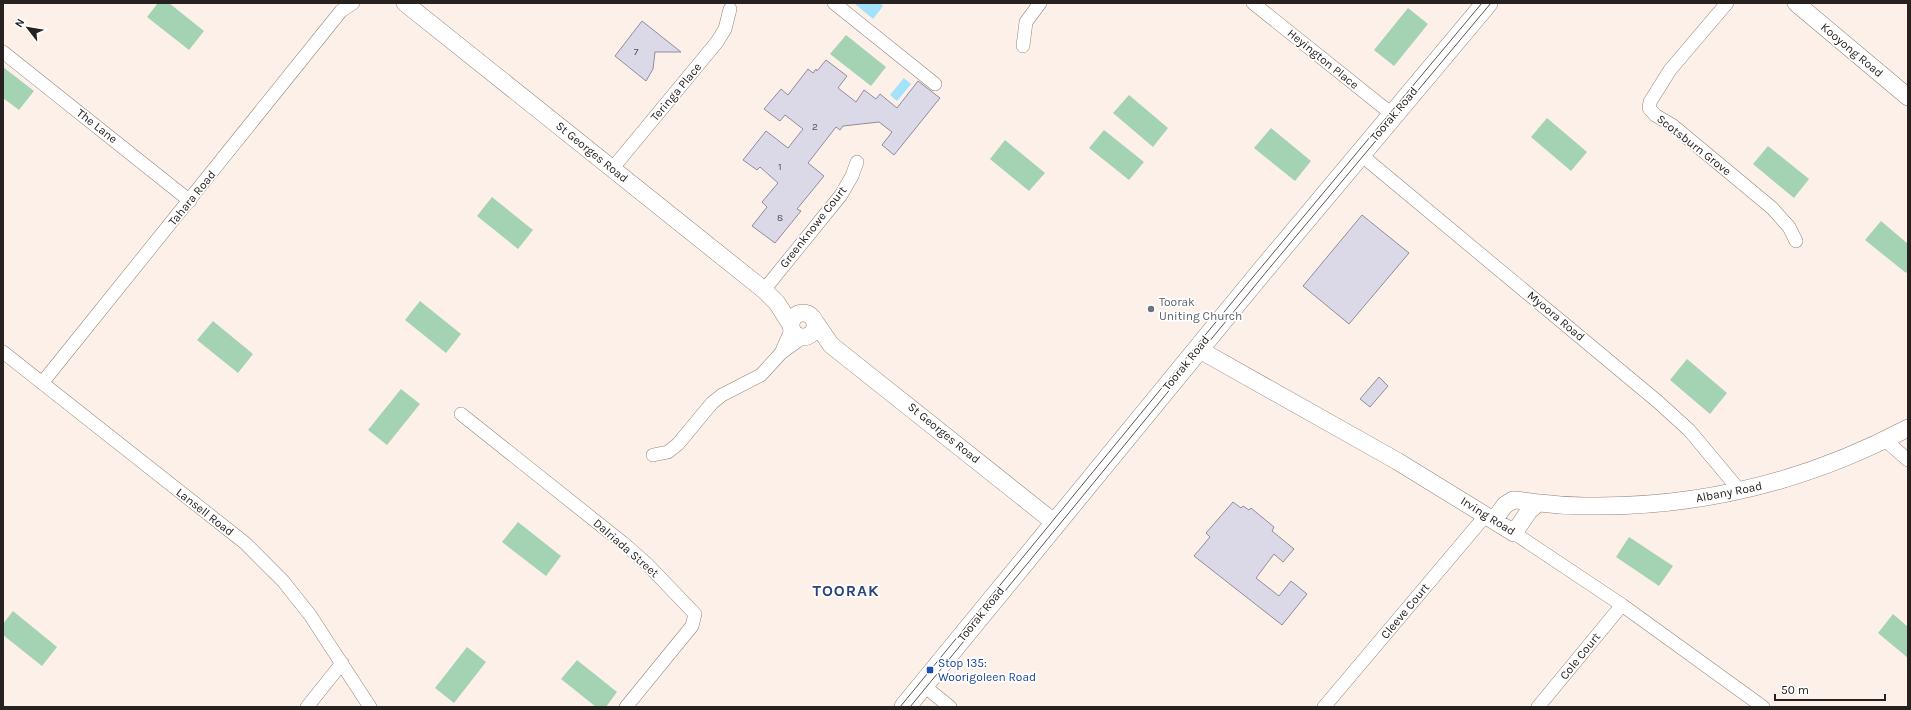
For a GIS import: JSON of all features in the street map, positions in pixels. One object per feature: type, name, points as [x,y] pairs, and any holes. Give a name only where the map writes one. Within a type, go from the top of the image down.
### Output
[{"type":"main road","name":"Toorak Road","points":[[905,707],[1198,349],[1487,3]]},
{"type":"street","name":"Tahara Road","points":[[42,383],[190,201],[343,7],[353,3]]},
{"type":"street","name":"St Georges Road","points":[[405,3],[764,290],[799,328],[821,344],[831,345]]},
{"type":"street","points":[[834,3],[936,84]]},
{"type":"street","points":[[1022,46],[1026,22],[1040,3]]},
{"type":"street","name":"Heyington Place","points":[[1253,3],[1393,115]]},
{"type":"street","name":"Scotsburn Grove","points":[[1727,3],[1670,70],[1650,102],[1651,112],[1672,125],[1772,208],[1789,228],[1796,241]]},
{"type":"street","name":"Kooyong Road","points":[[1796,3],[1908,97]]},
{"type":"street","name":"Teringa Place","points":[[612,169],[717,42],[725,29],[730,9]]},
{"type":"street","name":"The Lane","points":[[3,52],[190,201]]},
{"type":"street","name":"Myoora Road","points":[[1360,154],[1657,401],[1689,430],[1740,491]]},
{"type":"street","name":"Greenknowe Court","points":[[764,290],[841,196],[852,176],[856,162]]},
{"type":"street","name":"St Georges Road","points":[[799,328],[812,316],[831,345],[1055,523]]},
{"type":"street","points":[[653,454],[668,452],[678,444],[712,403],[722,395],[761,376],[771,367],[799,328]]},
{"type":"street","name":"Irving Road","points":[[1198,349],[1328,421],[1514,533],[1622,605],[1763,707]]},
{"type":"street","name":"Lansell Road","points":[[3,352],[245,543],[287,587],[310,615],[370,707]]},
{"type":"street","name":"Dalriada Street","points":[[460,414],[623,543],[648,565],[695,614],[692,626],[626,707]]},
{"type":"street","name":"Albany Road","points":[[1490,518],[1513,500],[1585,506],[1657,504],[1740,491],[1771,484],[1808,472],[1885,440],[1908,428]]},
{"type":"street","points":[[1885,440],[1908,460]]},
{"type":"street","points":[[1514,533],[1529,510],[1538,503]]},
{"type":"street","name":"Cleeve Court","points":[[1324,707],[1490,518]]},
{"type":"street","name":"Cole Court","points":[[1538,707],[1622,605]]},
{"type":"street","points":[[307,707],[342,663]]},
{"type":"street","points":[[923,685],[950,707]]},
{"type":"green space","points":[[158,3],[169,3],[204,31],[189,50],[147,17]]},
{"type":"green space","points":[[1408,8],[1428,24],[1394,66],[1374,50]]},
{"type":"green space","points":[[846,35],[886,67],[871,86],[830,54]]},
{"type":"green space","points":[[3,67],[34,91],[19,110],[3,98]]},
{"type":"green space","points":[[1129,95],[1168,128],[1153,147],[1113,113]]},
{"type":"green space","points":[[1547,118],[1587,152],[1571,171],[1531,137]]},
{"type":"green space","points":[[1271,128],[1311,161],[1295,181],[1254,148]]},
{"type":"green space","points":[[1104,130],[1144,162],[1129,180],[1089,148]]},
{"type":"green space","points":[[1005,140],[1045,173],[1029,191],[990,159]]},
{"type":"green space","points":[[1768,146],[1809,179],[1794,198],[1753,164]]},
{"type":"green space","points":[[492,197],[533,230],[518,249],[477,216]]},
{"type":"green space","points":[[1881,221],[1908,244],[1908,270],[1906,273],[1865,240]]},
{"type":"green space","points":[[420,301],[461,334],[446,353],[405,320]]},
{"type":"green space","points":[[213,321],[253,354],[238,373],[197,340]]},
{"type":"green space","points":[[1687,359],[1727,393],[1710,414],[1670,380]]},
{"type":"green space","points":[[401,389],[420,404],[387,445],[368,430]]},
{"type":"green space","points":[[518,522],[561,556],[546,576],[502,542]]},
{"type":"green space","points":[[1629,537],[1673,566],[1659,586],[1616,557]]},
{"type":"green space","points":[[13,611],[57,647],[42,666],[3,635],[3,624]]},
{"type":"green space","points":[[1893,614],[1908,627],[1908,658],[1878,633]]},
{"type":"green space","points":[[467,647],[486,662],[454,703],[435,688]]},
{"type":"green space","points":[[577,660],[617,692],[606,707],[596,707],[561,679]]},
{"type":"water","points":[[854,3],[880,3],[883,6],[873,19]]},
{"type":"water","points":[[904,78],[911,84],[897,101],[890,95]]},
{"type":"building","points":[[642,21],[681,52],[655,52],[653,69],[646,81],[615,56]]},
{"type":"building","points":[[826,60],[847,76],[838,88],[856,102],[864,90],[876,99],[880,94],[897,108],[918,81],[940,98],[894,155],[882,145],[892,132],[879,122],[843,126],[840,130],[836,127],[808,163],[824,176],[797,209],[801,211],[775,243],[752,226],[767,207],[762,202],[778,183],[760,167],[757,170],[743,160],[766,131],[788,148],[803,129],[785,115],[780,121],[764,109],[781,89],[788,95],[808,69],[813,73],[816,69],[817,71]]},
{"type":"building","points":[[1362,215],[1409,253],[1349,324],[1303,286]]},
{"type":"building","points":[[1379,377],[1388,386],[1370,407],[1360,399]]},
{"type":"building","points":[[1233,502],[1241,508],[1243,506],[1249,510],[1251,508],[1274,527],[1272,531],[1294,549],[1283,562],[1274,554],[1256,578],[1279,596],[1291,581],[1307,594],[1282,625],[1194,556],[1210,537],[1206,533]]},
{"type":"tram line","points":[[900,707],[1238,295],[1482,3]]},
{"type":"tram line","points":[[910,707],[1267,271],[1491,3]]},
{"type":"place","name":"Toorak Uniting Church","points":[[1151,309]]},
{"type":"place","name":"Stop 135: Woorigoleen Road","points":[[930,670]]},
{"type":"district","name":"TOORAK","points":[[846,590]]}]
